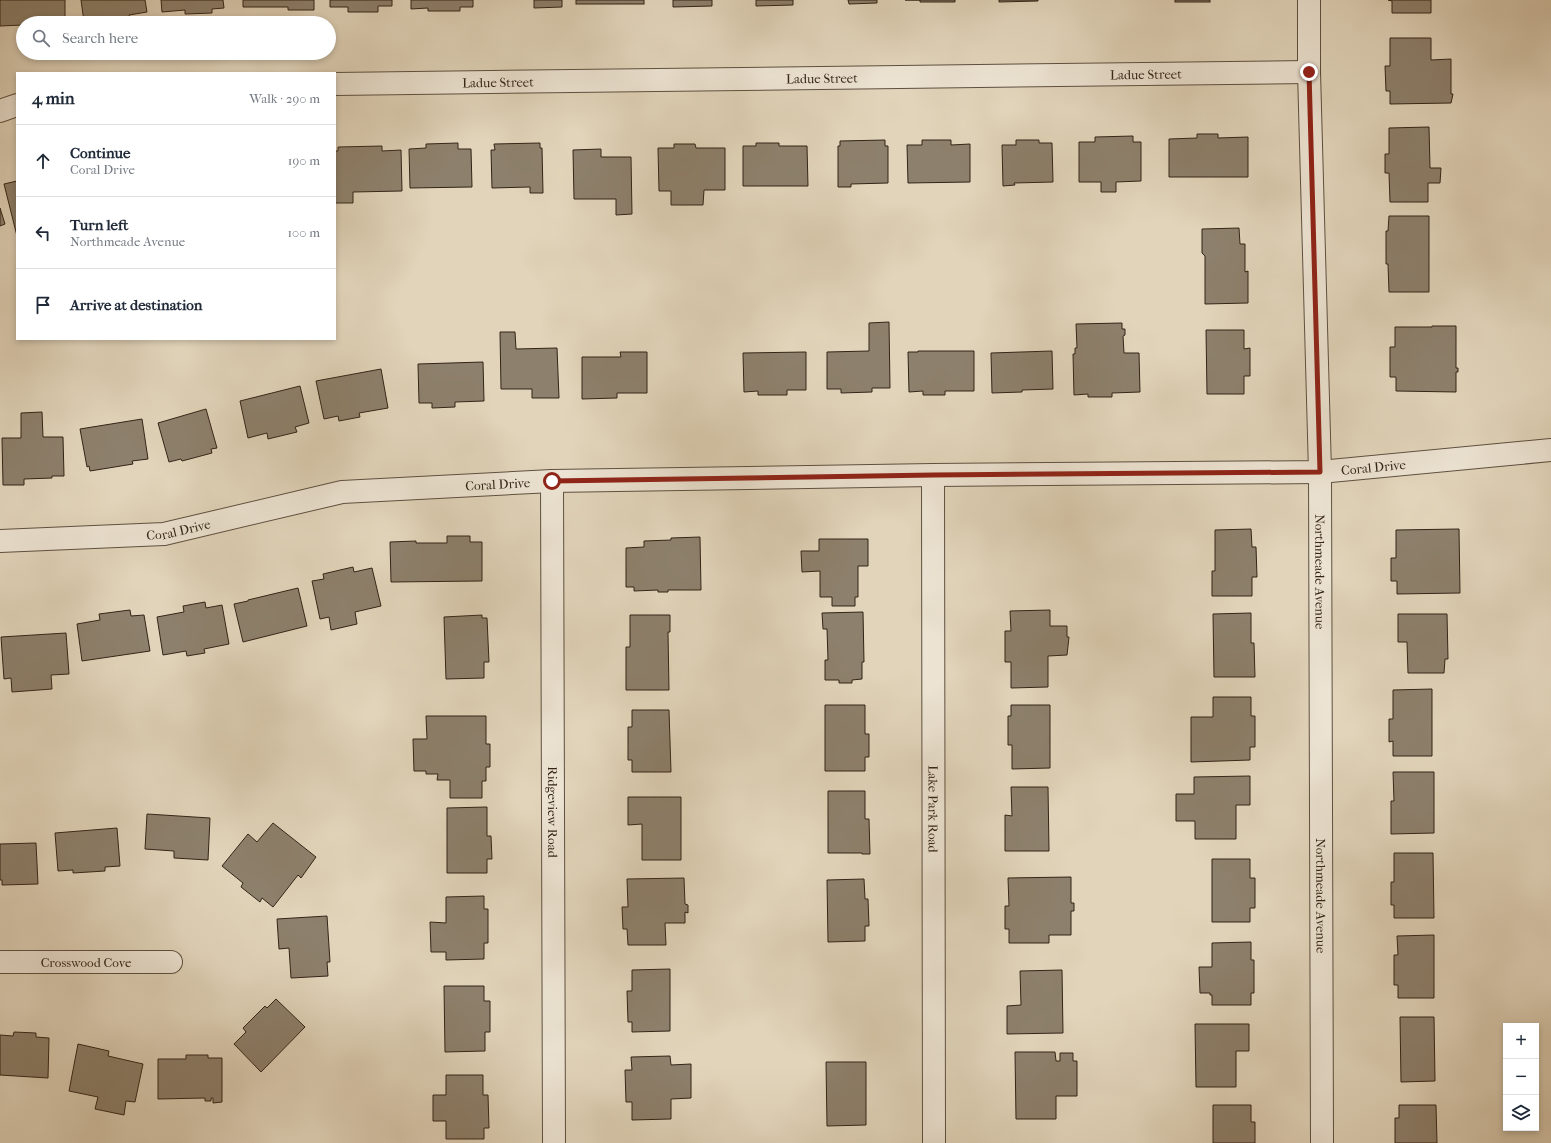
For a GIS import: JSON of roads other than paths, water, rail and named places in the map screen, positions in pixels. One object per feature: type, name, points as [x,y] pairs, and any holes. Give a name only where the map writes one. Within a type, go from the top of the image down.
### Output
[{"type":"street","name":"Northmeade Avenue","points":[[1309,0],[1309,72],[1320,472],[1322,1143]]},
{"type":"street","name":"Ladue Street","points":[[336,84],[1309,72]]},
{"type":"street","points":[[0,111],[16,105]]},
{"type":"street","name":"Coral Drive","points":[[0,541],[164,534],[342,492],[552,481],[933,475],[1320,472],[1551,450]]},
{"type":"street","name":"Lake Park Road","points":[[933,475],[934,1143]]},
{"type":"street","name":"Ridgeview Road","points":[[552,481],[554,1143]]},
{"type":"street","name":"Crosswood Cove","points":[[0,962],[171,962]]}]
